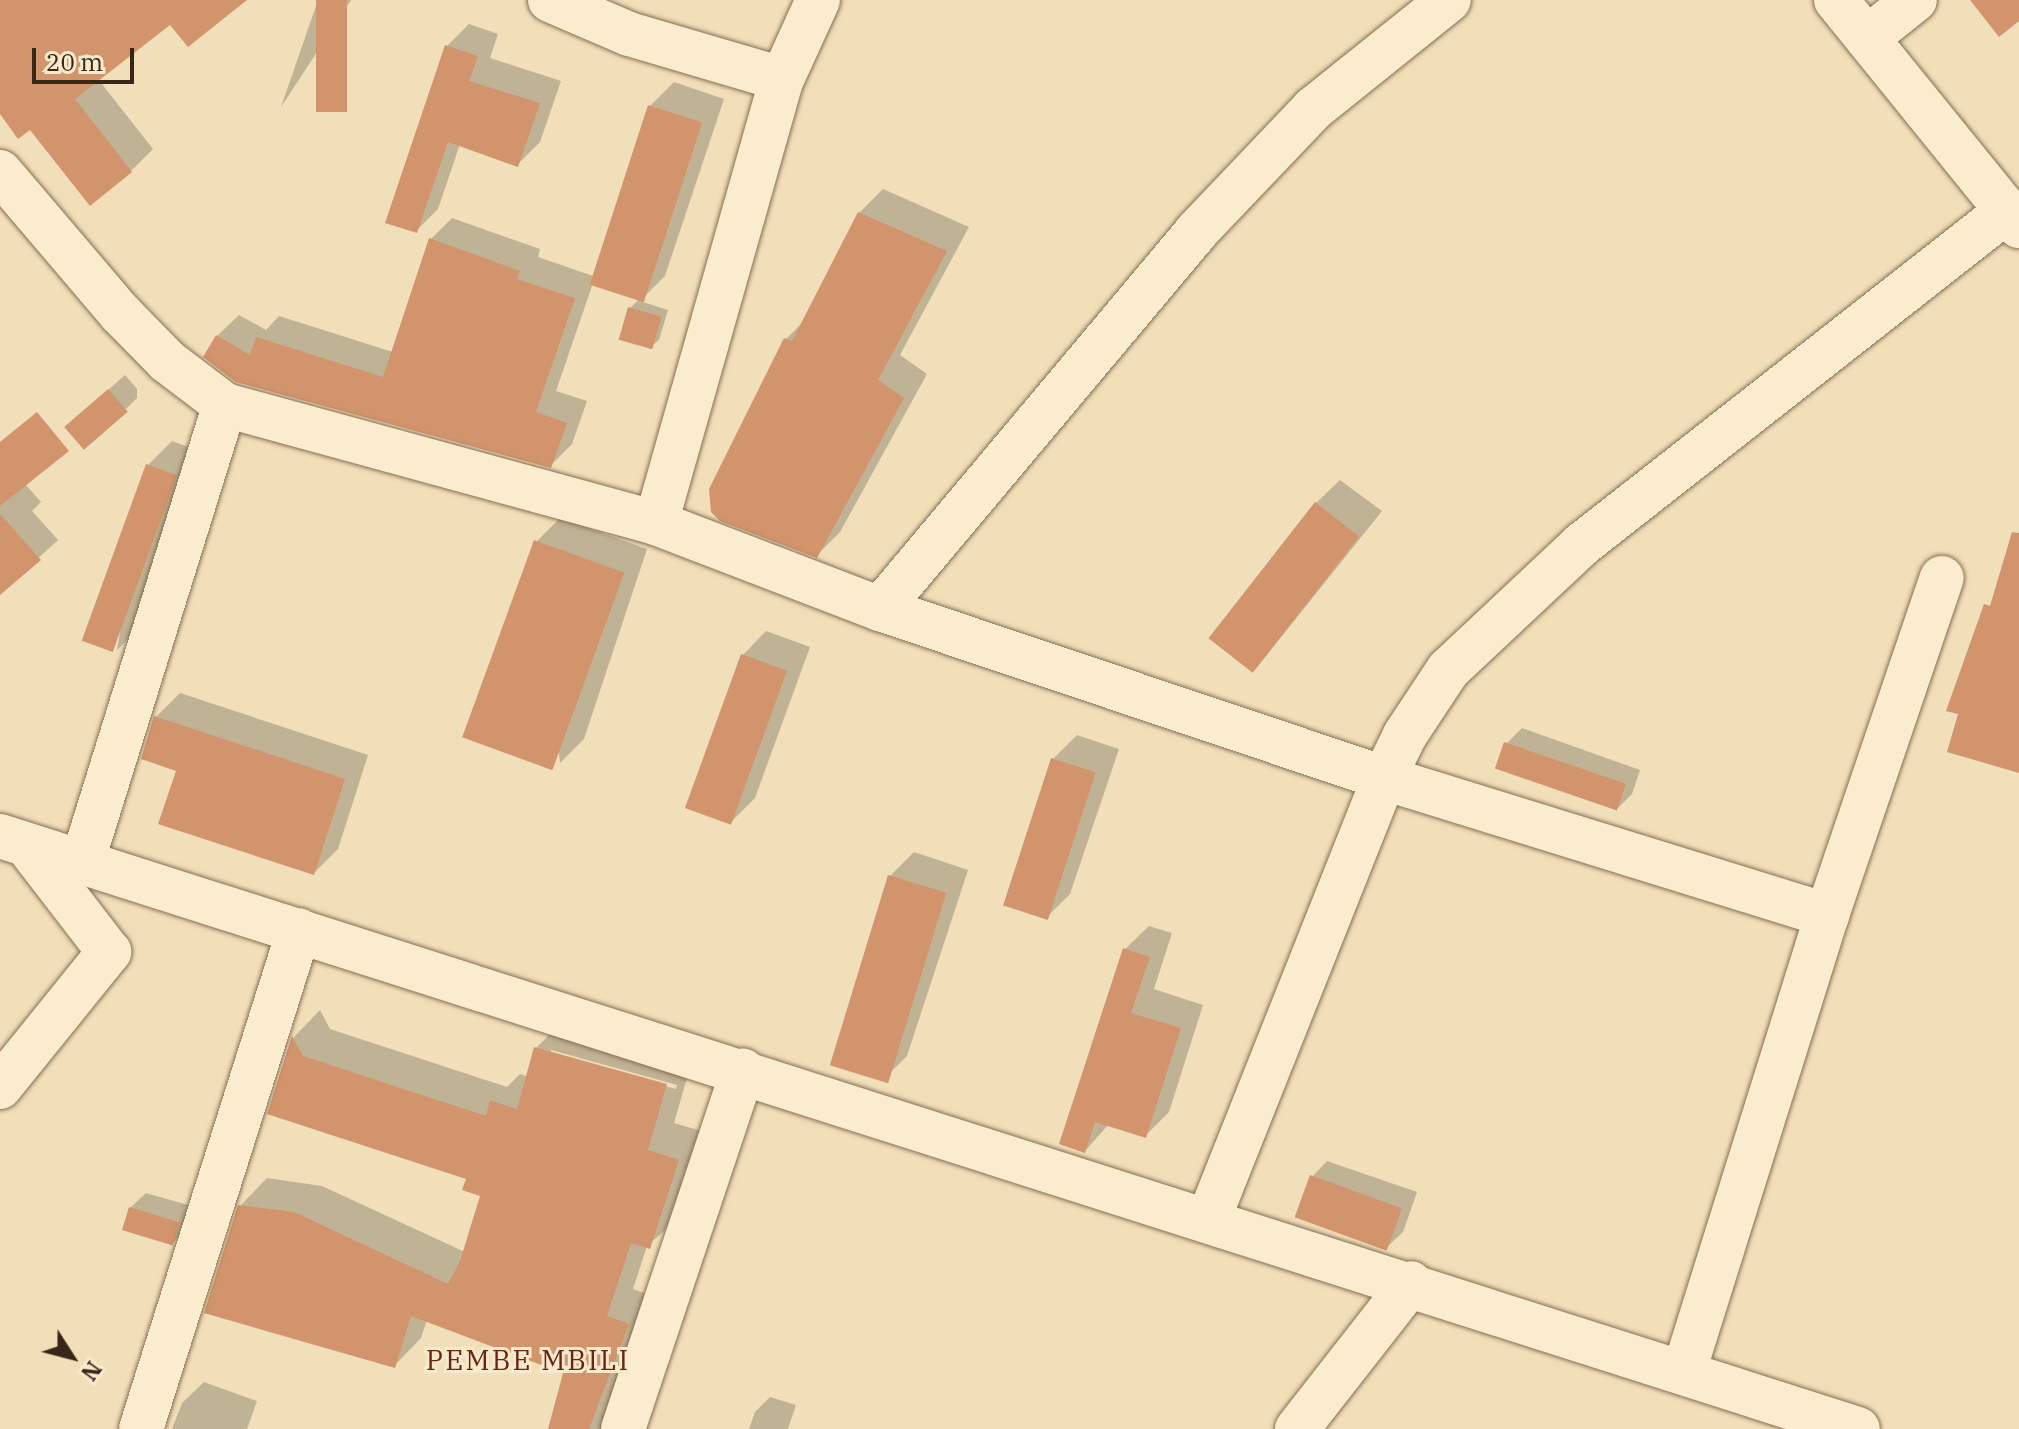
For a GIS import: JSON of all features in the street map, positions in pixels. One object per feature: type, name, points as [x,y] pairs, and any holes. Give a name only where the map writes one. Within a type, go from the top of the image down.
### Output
[{"type":"street","points":[[656,523],[782,79],[818,0]]},
{"type":"street","points":[[880,609],[1196,232],[1313,109],[1449,0]]},
{"type":"street","points":[[1209,1218],[1384,778],[1405,735],[1448,670],[1581,545],[2013,218],[1836,0]]},
{"type":"street","points":[[1867,38],[1915,0]]},
{"type":"street","points":[[578,5],[629,34],[782,79]]},
{"type":"street","points":[[0,172],[121,314],[167,361],[225,405],[656,523],[880,609],[1384,778],[1827,915]]},
{"type":"street","points":[[82,863],[225,405]]},
{"type":"street","points":[[1684,1370],[1827,915],[1942,578]]},
{"type":"street","points":[[14,841],[1209,1218],[1858,1429]]},
{"type":"street","points":[[0,1087],[109,952],[14,841]]},
{"type":"street","points":[[141,1429],[299,930]]},
{"type":"street","points":[[623,1429],[743,1071]]},
{"type":"street","points":[[1297,1429],[1411,1283]]},
{"type":"building","points":[[0,0],[247,0],[188,47],[170,25],[75,99],[132,172],[90,206],[30,130],[18,139],[0,114]]},
{"type":"building","points":[[316,0],[347,0],[347,112],[316,112]]},
{"type":"building","points":[[1970,0],[2019,0],[2019,21],[1999,37]]},
{"type":"building","points":[[445,45],[478,56],[469,81],[540,103],[518,167],[448,142],[417,233],[385,223]]},
{"type":"building","points":[[648,105],[702,123],[644,302],[590,285]]},
{"type":"building","points":[[858,212],[947,251],[878,380],[904,398],[817,558],[720,521],[711,512],[709,489],[784,338],[792,341]]},
{"type":"building","points":[[429,238],[520,271],[517,279],[575,298],[536,412],[567,423],[551,468],[236,382],[203,357],[216,335],[250,355],[256,337],[383,377]]},
{"type":"building","points":[[628,307],[662,317],[652,349],[619,340]]},
{"type":"building","points":[[108,389],[128,412],[84,450],[64,427]]},
{"type":"building","points":[[37,412],[69,451],[0,506],[0,442]]},
{"type":"building","points":[[146,464],[177,475],[113,652],[82,641]]},
{"type":"building","points":[[1315,502],[1359,536],[1253,673],[1208,638]]},
{"type":"building","points":[[0,514],[41,560],[0,595]]},
{"type":"building","points":[[2012,532],[2019,533],[2019,773],[1947,752],[1958,714],[1946,711],[1984,604],[1990,606]]},
{"type":"building","points":[[534,540],[624,573],[552,770],[462,737]]},
{"type":"building","points":[[741,654],[787,671],[731,825],[685,808]]},
{"type":"building","points":[[154,716],[345,779],[314,875],[158,824],[176,771],[141,759]]},
{"type":"building","points":[[1504,742],[1626,784],[1617,810],[1495,768]]},
{"type":"building","points":[[1051,758],[1096,773],[1048,920],[1003,905]]},
{"type":"building","points":[[888,875],[946,893],[888,1083],[830,1065]]},
{"type":"building","points":[[1123,948],[1150,957],[1131,1013],[1181,1028],[1146,1138],[1095,1122],[1085,1153],[1059,1144]]},
{"type":"building","points":[[292,1036],[303,1056],[486,1116],[490,1100],[517,1109],[534,1047],[667,1084],[648,1150],[679,1160],[650,1249],[631,1243],[607,1316],[629,1324],[589,1429],[548,1429],[563,1373],[411,1316],[395,1368],[204,1313],[238,1205],[294,1212],[448,1284],[460,1261],[480,1196],[462,1190],[466,1179],[267,1114]]},
{"type":"building","points":[[1310,1175],[1402,1209],[1387,1251],[1295,1217]]},
{"type":"building","points":[[129,1207],[180,1222],[173,1245],[122,1230]]},
{"type":"district","name":"PEMBE MBILI","points":[[528,1360]]}]
